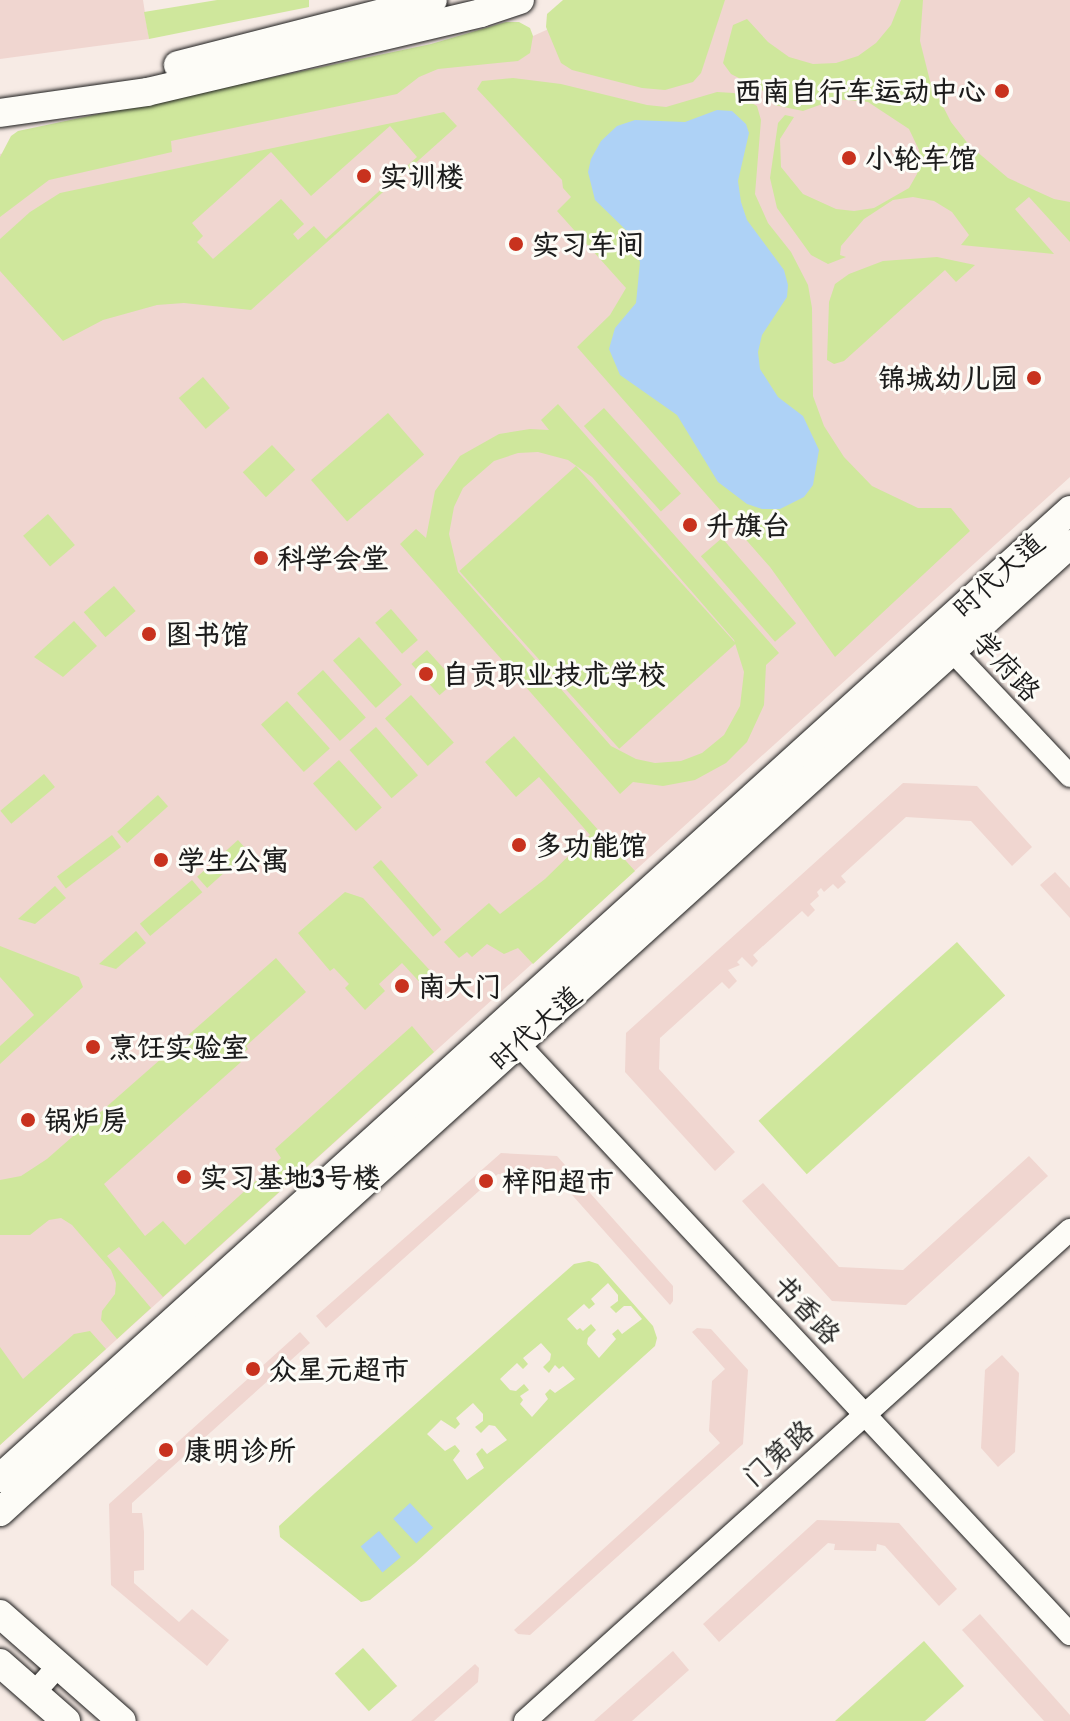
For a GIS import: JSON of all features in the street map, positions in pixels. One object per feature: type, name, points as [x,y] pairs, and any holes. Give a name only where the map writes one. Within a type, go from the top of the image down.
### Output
[{"type":"main road","points":[[0,96],[145,73],[433,0]]},
{"type":"main road","points":[[0,113],[147,92],[481,13],[520,0]]},
{"type":"main road","name":"时代大道","points":[[0,1478],[509,1034],[943,642],[1070,510]]},
{"type":"main road","name":"时代大道","points":[[943,642],[1070,544]]},
{"type":"main road","name":"时代大道","points":[[1,1513],[509,1034]]},
{"type":"main road","points":[[0,1614],[122,1721]]},
{"type":"main road","points":[[0,1663],[66,1721]]},
{"type":"street","name":"学府路","points":[[943,642],[1070,776]]},
{"type":"street","name":"书香路","points":[[509,1034],[1070,1634]]},
{"type":"street","name":"门第路","points":[[525,1721],[1070,1230]]},
{"type":"street","points":[[33,1694],[57,1667]]},
{"type":"shaded area","points":[[0,0],[143,0],[149,39],[0,59]]},
{"type":"shaded area","name":"自贡职业技术学校","points":[[613,0],[1070,0],[1070,477],[0,1445],[0,154],[252,106],[439,62],[533,36]]},
{"type":"shaded area","points":[[903,783],[977,786],[1032,847],[1012,866],[971,821],[906,817],[841,876],[846,882],[838,889],[833,884],[824,892],[821,888],[817,892],[819,896],[810,904],[815,910],[808,917],[802,911],[753,955],[758,961],[752,967],[742,957],[737,962],[740,965],[728,970],[737,981],[729,989],[722,982],[660,1038],[659,1069],[735,1152],[715,1171],[625,1072],[626,1033]]},
{"type":"shaded area","points":[[1055,872],[1070,888],[1070,918],[1040,885]]},
{"type":"shaded area","points":[[501,1153],[557,1156],[673,1286],[670,1305],[557,1178],[542,1178],[541,1189],[512,1187],[513,1176],[498,1174],[326,1328],[316,1316]]},
{"type":"shaded area","points":[[1029,1156],[1048,1176],[906,1305],[832,1301],[742,1201],[763,1183],[839,1267],[903,1270]]},
{"type":"shaded area","points":[[697,1328],[711,1329],[748,1370],[743,1444],[530,1635],[518,1634],[514,1630],[720,1443],[709,1431],[712,1381],[725,1369],[692,1332]]},
{"type":"shaded area","points":[[300,1332],[310,1343],[132,1503],[132,1513],[142,1513],[144,1532],[144,1570],[134,1571],[134,1583],[179,1622],[192,1609],[229,1640],[207,1666],[111,1585],[109,1504]]},
{"type":"shaded area","points":[[1002,1355],[1019,1373],[1015,1452],[998,1467],[981,1448],[985,1370]]},
{"type":"shaded area","points":[[817,1520],[899,1523],[957,1589],[939,1606],[885,1546],[877,1544],[876,1551],[834,1550],[835,1544],[828,1543],[719,1642],[703,1624]]},
{"type":"shaded area","points":[[980,1614],[1070,1715],[1070,1721],[1044,1721],[962,1630]]},
{"type":"shaded area","points":[[673,1651],[689,1670],[632,1721],[594,1721]]},
{"type":"shaded area","points":[[475,1664],[479,1668],[478,1682],[434,1721],[411,1721]]},
{"type":"green space","points":[[217,0],[309,0],[309,7],[149,39],[144,12]]},
{"type":"green space","points":[[563,0],[725,0],[701,73],[693,82],[665,90],[642,88],[572,70],[561,63],[546,27],[547,14]]},
{"type":"green space","points":[[901,0],[923,0],[920,41],[930,81],[951,122],[969,145],[1008,178],[1054,199],[1070,202],[1070,242],[1029,197],[1015,209],[1054,254],[961,245],[969,235],[952,212],[934,201],[913,197],[893,200],[864,219],[841,246],[840,255],[846,257],[828,264],[811,255],[777,208],[770,178],[778,123],[785,115],[794,117],[780,139],[781,167],[803,194],[836,209],[854,211],[874,208],[909,188],[917,174],[919,150],[909,129],[868,102],[836,99],[803,111],[774,105],[762,90],[731,74],[723,63],[733,25],[747,19],[768,42],[789,57],[813,64],[836,63],[858,56],[876,43],[891,25]]},
{"type":"green space","points":[[506,22],[519,22],[530,28],[533,36],[530,53],[518,61],[438,69],[419,77],[397,94],[171,141],[172,152],[49,180],[0,217],[0,157],[11,136],[18,131],[431,44]]},
{"type":"green space","points":[[513,78],[561,84],[647,105],[666,107],[717,92],[734,93],[757,106],[761,120],[755,194],[768,223],[791,252],[808,285],[812,308],[813,396],[824,426],[844,457],[872,486],[918,508],[951,508],[970,531],[835,657],[770,567],[577,347],[610,315],[626,288],[557,211],[571,197],[563,188],[562,180],[477,89],[482,81]]},
{"type":"green space","points":[[444,112],[457,126],[251,310],[184,303],[157,305],[103,320],[63,341],[0,271],[0,239],[30,212],[60,193]],"holes":[[[390,126],[417,157],[326,239],[314,226],[298,240],[293,234],[304,224],[281,199],[213,259],[197,242],[203,236],[192,223],[271,152],[311,196]]]},
{"type":"green space","points":[[937,257],[975,265],[956,282],[945,270],[844,361],[834,364],[827,360],[829,302],[835,284],[849,274],[883,261]]},
{"type":"green space","points":[[203,377],[230,408],[206,429],[179,398]]},
{"type":"green space","points":[[558,404],[779,653],[766,665],[764,705],[747,742],[726,763],[695,780],[663,786],[633,782],[620,794],[400,544],[416,529],[426,538],[435,491],[460,456],[499,434],[530,429],[549,430],[541,420]],"holes":[[[538,452],[568,460],[592,477],[734,640],[744,672],[740,706],[724,735],[702,753],[681,761],[655,763],[636,759],[611,746],[458,572],[449,534],[454,507],[463,488],[494,461],[518,453]]]},
{"type":"green space","points":[[604,408],[681,493],[661,512],[584,426]]},
{"type":"green space","points":[[388,413],[424,455],[347,521],[311,480]]},
{"type":"green space","points":[[272,445],[295,470],[266,497],[243,472]]},
{"type":"green space","points":[[576,466],[736,644],[619,749],[459,571]]},
{"type":"green space","points":[[48,514],[75,545],[50,567],[23,536]]},
{"type":"green space","points":[[722,538],[796,623],[775,642],[701,556]]},
{"type":"green space","points":[[114,586],[136,611],[105,637],[84,612]]},
{"type":"green space","points":[[391,609],[418,640],[402,654],[375,623]]},
{"type":"green space","points":[[74,621],[97,646],[63,677],[34,657]]},
{"type":"green space","points":[[359,637],[402,685],[376,708],[333,660]]},
{"type":"green space","points":[[427,650],[455,681],[439,695],[411,664]]},
{"type":"green space","points":[[323,670],[366,718],[340,741],[297,693]]},
{"type":"green space","points":[[411,695],[454,743],[428,766],[385,718]]},
{"type":"green space","points":[[287,701],[330,749],[304,772],[261,724]]},
{"type":"green space","points":[[376,727],[418,775],[392,798],[350,750]]},
{"type":"green space","points":[[514,736],[635,871],[533,964],[518,948],[504,954],[487,944],[472,957],[467,952],[459,958],[444,942],[489,903],[500,914],[545,879],[590,835],[539,777],[516,797],[485,762]]},
{"type":"green space","points":[[339,760],[382,808],[356,831],[313,783]]},
{"type":"green space","points":[[44,774],[55,787],[11,824],[0,811]]},
{"type":"green space","points":[[158,795],[168,806],[127,843],[117,832]]},
{"type":"green space","points":[[112,835],[121,847],[66,889],[57,877]]},
{"type":"green space","points":[[238,840],[248,851],[207,888],[197,877]]},
{"type":"green space","points":[[381,860],[441,929],[433,937],[373,867]]},
{"type":"green space","points":[[192,880],[202,892],[150,936],[140,924]]},
{"type":"green space","points":[[55,886],[66,898],[35,924],[18,919]]},
{"type":"green space","points":[[345,892],[363,898],[437,978],[425,988],[402,963],[379,984],[385,991],[365,1010],[345,988],[349,984],[334,968],[330,971],[298,933]]},
{"type":"green space","points":[[136,931],[146,943],[116,969],[99,964]]},
{"type":"green space","points":[[957,942],[1005,996],[807,1174],[759,1121]]},
{"type":"green space","points":[[0,946],[79,977],[83,987],[0,1064],[0,1046],[34,1015],[0,977]]},
{"type":"green space","points":[[276,958],[306,992],[246,1046],[248,1049],[238,1058],[241,1062],[104,1184],[145,1236],[163,1221],[185,1245],[281,1158],[275,1149],[412,1026],[434,1052],[163,1297],[119,1247],[107,1256],[151,1308],[117,1339],[101,1320],[102,1311],[115,1294],[116,1283],[111,1270],[72,1225],[61,1218],[49,1220],[30,1235],[0,1235],[0,1180],[21,1176],[47,1159]]},
{"type":"green space","points":[[589,1261],[598,1264],[653,1326],[657,1338],[655,1346],[370,1600],[361,1602],[280,1537],[279,1526],[574,1264]],"holes":[[[608,1283],[618,1295],[618,1301],[610,1307],[616,1313],[624,1306],[631,1306],[642,1319],[622,1334],[618,1329],[612,1334],[616,1339],[599,1358],[587,1344],[588,1338],[596,1330],[591,1324],[583,1331],[580,1328],[577,1330],[567,1319],[584,1304],[589,1309],[595,1304],[591,1299]],[[541,1343],[551,1354],[543,1367],[549,1373],[555,1365],[559,1369],[563,1366],[575,1379],[555,1393],[550,1389],[545,1394],[548,1399],[532,1417],[520,1404],[523,1400],[520,1396],[529,1390],[524,1384],[516,1391],[510,1390],[500,1379],[517,1363],[523,1369],[528,1364],[523,1358]],[[473,1403],[483,1414],[483,1421],[475,1427],[481,1433],[489,1425],[495,1426],[507,1440],[487,1454],[482,1448],[476,1454],[484,1468],[467,1480],[453,1460],[460,1451],[455,1445],[445,1451],[427,1434],[441,1420],[455,1429],[460,1424],[456,1418]]]},
{"type":"green space","points":[[90,1331],[106,1349],[0,1445],[0,1347],[23,1379],[74,1334]]},
{"type":"green space","points":[[924,1641],[964,1686],[925,1721],[835,1721]]},
{"type":"green space","points":[[363,1648],[397,1686],[369,1711],[335,1673]]},
{"type":"water","points":[[717,110],[732,111],[746,124],[749,133],[738,181],[741,202],[747,220],[784,270],[788,285],[787,297],[762,335],[758,352],[760,369],[778,397],[803,416],[819,450],[813,485],[804,497],[780,509],[762,509],[747,504],[718,482],[677,415],[620,375],[609,349],[615,328],[636,303],[640,262],[627,231],[595,200],[588,172],[591,159],[601,141],[617,126],[635,120],[685,122]]},
{"type":"water","points":[[410,1503],[433,1528],[416,1544],[393,1519]]},
{"type":"water","points":[[379,1531],[401,1557],[382,1572],[361,1546]]},
{"type":"place","name":"西南自行车运动中心","points":[[1002,91]]},
{"type":"place","name":"小轮车馆","points":[[849,158]]},
{"type":"place","name":"实训楼","points":[[364,176]]},
{"type":"place","name":"实习车间","points":[[516,244]]},
{"type":"place","name":"锦城幼儿园","points":[[1034,378]]},
{"type":"place","name":"升旗台","points":[[690,525]]},
{"type":"place","name":"科学会堂","points":[[261,558]]},
{"type":"place","name":"图书馆","points":[[149,634]]},
{"type":"place","name":"自贡职业技术学校","points":[[426,674]]},
{"type":"place","name":"多功能馆","points":[[519,845]]},
{"type":"place","name":"学生公寓","points":[[161,860]]},
{"type":"place","name":"南大门","points":[[402,986]]},
{"type":"place","name":"烹饪实验室","points":[[93,1047]]},
{"type":"place","name":"锅炉房","points":[[28,1120]]},
{"type":"place","name":"实习基地3号楼","points":[[184,1177]]},
{"type":"place","name":"梓阳超市","points":[[486,1181]]},
{"type":"place","name":"众星元超市","points":[[253,1369]]},
{"type":"place","name":"康明诊所","points":[[166,1450]]}]
